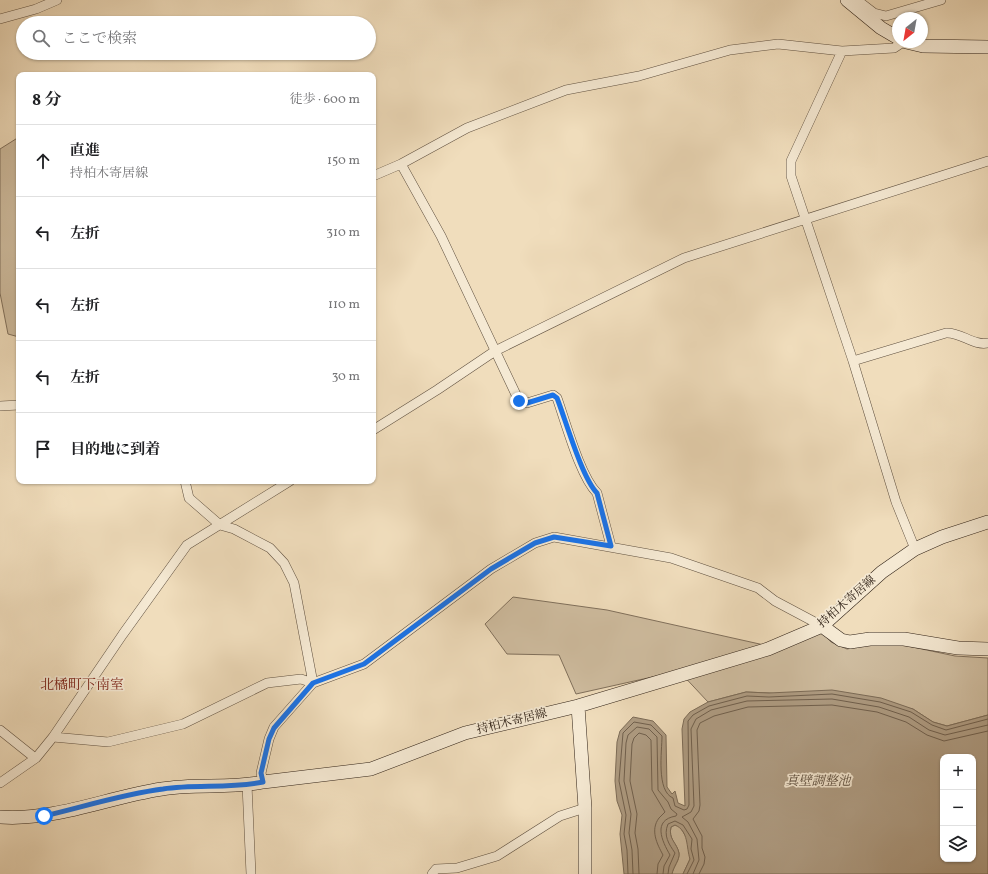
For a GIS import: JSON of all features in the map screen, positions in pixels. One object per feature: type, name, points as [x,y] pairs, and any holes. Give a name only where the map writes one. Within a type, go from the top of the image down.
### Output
[{"type":"main road","points":[[847,0],[881,28],[892,34]]},
{"type":"main road","points":[[928,46],[988,47]]},
{"type":"main road","name":"持柏木寄居線","points":[[0,817],[44,816],[162,789],[189,786],[247,785],[371,769],[465,733],[578,706],[768,649],[822,626],[882,572],[915,549],[942,537],[988,522]]},
{"type":"main road","points":[[822,626],[841,640],[850,642],[870,639],[904,639],[958,648],[988,649]]},
{"type":"main road","points":[[578,706],[585,808],[585,874]]},
{"type":"street","points":[[0,19],[36,9],[57,0]]},
{"type":"street","points":[[857,0],[874,13],[886,16],[941,0]]},
{"type":"street","points":[[376,175],[401,164],[467,128],[566,90],[639,76],[730,50],[778,44],[842,51],[894,48]]},
{"type":"street","points":[[842,51],[791,161],[791,176],[853,361],[896,502],[915,549]]},
{"type":"street","points":[[376,428],[495,351],[684,258],[988,161]]},
{"type":"street","points":[[401,164],[441,236],[519,401],[527,403],[553,395],[557,398],[586,474],[592,488],[597,493],[611,546]]},
{"type":"street","points":[[853,361],[946,333],[956,334],[979,343],[988,343]]},
{"type":"street","points":[[0,406],[16,406]]},
{"type":"street","points":[[186,484],[189,498],[220,525],[234,529],[270,548],[284,563],[294,583],[313,683]]},
{"type":"street","points":[[0,783],[35,758],[53,737],[123,634],[187,545],[285,484]]},
{"type":"street","points":[[263,782],[261,773],[269,739],[274,728],[313,683],[364,664],[491,569],[535,543],[554,537],[611,546],[671,558],[758,588],[776,601],[822,626]]},
{"type":"street","points":[[53,737],[108,742],[183,724],[267,684],[301,679],[313,683]]},
{"type":"street","points":[[0,730],[35,758]]},
{"type":"street","points":[[247,785],[251,874]]},
{"type":"street","points":[[432,874],[436,869],[457,868],[497,856],[560,816],[585,808]]},
{"type":"shaded area","points":[[16,139],[16,336],[8,334],[0,293],[0,149]]},
{"type":"shaded area","points":[[513,597],[607,610],[773,647],[822,632],[831,642],[847,649],[869,645],[903,645],[955,656],[988,658],[988,715],[947,726],[933,722],[913,709],[769,693],[746,692],[708,702],[679,671],[576,694],[559,655],[507,654],[485,624]]},
{"type":"shaded area","points":[[675,825],[680,827],[688,840],[690,859],[683,874],[672,874],[679,856],[670,831],[671,827]]},
{"type":"water","name":"真壁調整池","points":[[832,690],[881,698],[913,709],[933,722],[947,726],[988,715],[988,874],[683,874],[690,859],[685,835],[680,828],[675,825],[671,827],[670,831],[679,856],[672,874],[624,874],[620,834],[622,815],[617,801],[615,781],[617,742],[620,731],[633,717],[653,721],[666,735],[667,787],[672,794],[675,791],[678,803],[685,806],[682,729],[684,719],[690,712],[708,702],[746,692],[769,693]]},
{"type":"district","name":"北橘町下南室","points":[[82,685]]},
{"type":"route","points":[[44,816],[162,789],[189,786],[247,785],[263,782],[261,773],[269,739],[274,728],[284,714],[301,698],[313,683],[346,672],[364,664],[491,569],[535,543],[554,537],[611,546],[597,493],[592,488],[580,460],[557,398],[553,395],[527,403],[519,401]]}]
